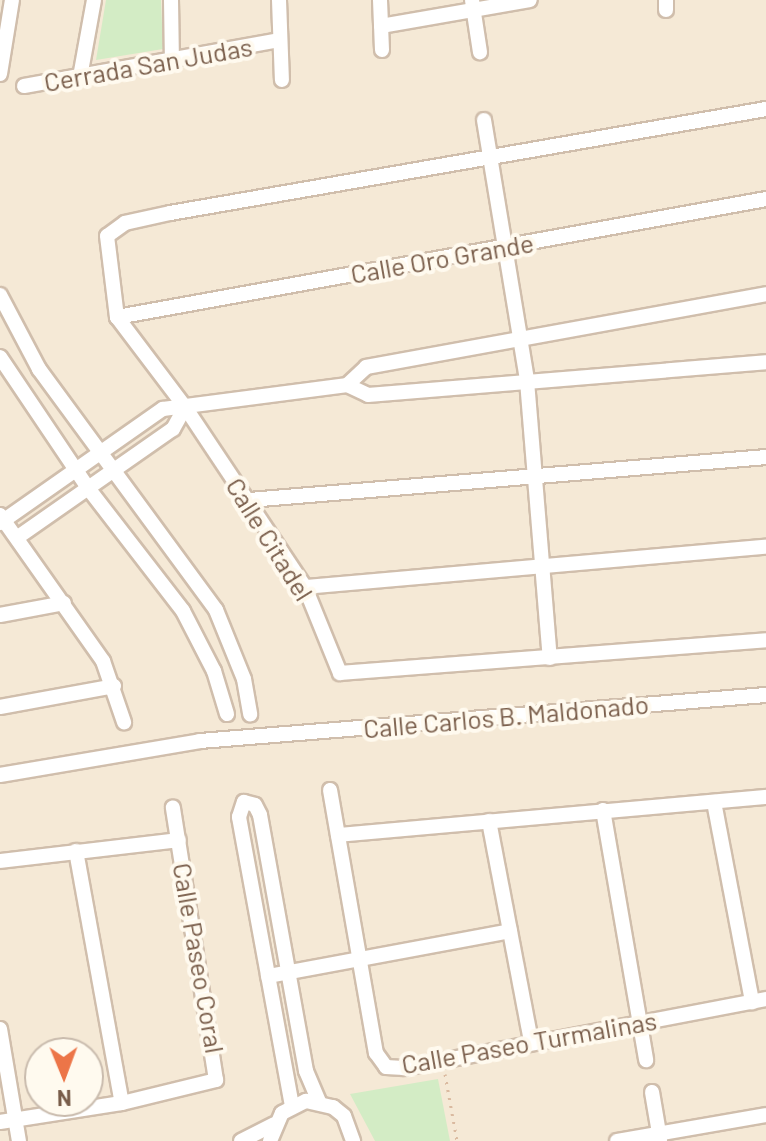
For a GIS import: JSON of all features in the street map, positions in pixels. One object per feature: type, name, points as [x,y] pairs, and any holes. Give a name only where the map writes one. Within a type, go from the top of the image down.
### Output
[{"type":"street","points":[[0,74],[12,0]]},
{"type":"street","points":[[80,77],[94,0]]},
{"type":"street","points":[[171,0],[172,61]]},
{"type":"street","name":"Cerrada San Judas","points":[[24,86],[279,40],[279,0]]},
{"type":"street","points":[[380,0],[382,50]]},
{"type":"street","points":[[381,26],[472,5],[530,0]]},
{"type":"street","points":[[472,5],[480,52]]},
{"type":"street","points":[[279,40],[282,80]]},
{"type":"street","points":[[490,159],[766,109]]},
{"type":"street","points":[[484,120],[527,381],[538,475],[550,658],[766,640]]},
{"type":"street","name":"Calle Citadel","points":[[490,159],[125,223],[107,236],[108,271],[117,317],[185,407],[305,587],[340,673],[550,658]]},
{"type":"street","name":"Calle Oro Grande","points":[[117,317],[766,199]]},
{"type":"street","points":[[347,385],[366,367],[766,294]]},
{"type":"street","points":[[0,295],[18,337],[111,471],[216,610],[244,679],[250,714]]},
{"type":"street","points":[[0,357],[88,488],[183,611],[214,671],[227,714]]},
{"type":"street","points":[[124,722],[114,686],[64,603],[18,537],[2,520],[163,409],[347,385],[368,395],[766,362]]},
{"type":"street","points":[[18,537],[173,429],[185,407]]},
{"type":"street","points":[[249,500],[766,457]]},
{"type":"street","points":[[305,587],[766,547]]},
{"type":"street","points":[[0,615],[64,603]]},
{"type":"street","points":[[0,707],[114,686]]},
{"type":"street","name":"Calle Carlos B. Maldonado","points":[[0,775],[247,737],[766,695]]},
{"type":"street","name":"Calle Paseo Turmalinas","points":[[330,790],[357,958],[378,1061],[393,1069],[759,1000]]},
{"type":"street","points":[[338,835],[766,797]]},
{"type":"street","points":[[292,1106],[239,817],[244,802],[255,805],[260,815],[306,1071],[319,1102]]},
{"type":"street","points":[[714,802],[759,1000]]},
{"type":"street","name":"Calle Paseo Coral","points":[[7,1121],[207,1087],[218,1077],[173,807]]},
{"type":"street","points":[[603,810],[646,1060]]},
{"type":"street","points":[[489,821],[531,1042]]},
{"type":"street","points":[[0,861],[179,840]]},
{"type":"street","points":[[76,851],[122,1103]]},
{"type":"street","points":[[268,976],[510,931]]},
{"type":"street","points":[[0,1029],[7,1121],[19,1141]]},
{"type":"street","points":[[652,1092],[660,1137]]},
{"type":"street","points":[[241,1141],[274,1124],[292,1106],[319,1102],[344,1116],[353,1141]]},
{"type":"street","points":[[617,1141],[660,1137],[766,1115]]},
{"type":"street","points":[[270,1141],[274,1124]]},
{"type":"path","points":[[443,1060],[457,1141]]},
{"type":"shaded area","points":[[0,0],[766,0],[766,1141],[0,1141]]},
{"type":"green space","points":[[106,0],[161,0],[163,49],[96,60]]},
{"type":"green space","points":[[438,1079],[450,1141],[375,1141],[350,1094]]}]
